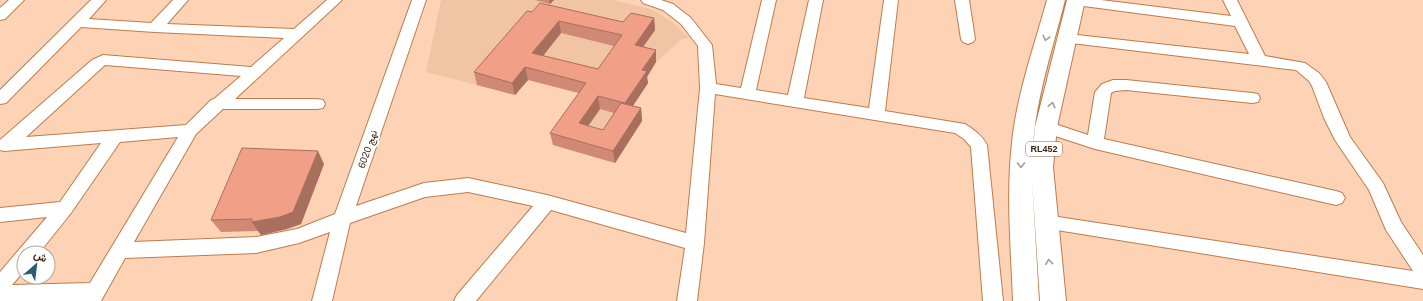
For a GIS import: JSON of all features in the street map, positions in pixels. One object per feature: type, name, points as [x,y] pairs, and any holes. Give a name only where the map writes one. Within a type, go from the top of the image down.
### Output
[{"type":"highway","name":"RL452","points":[[1053,301],[1045,222],[1042,167],[1046,127],[1068,39],[1069,0]]},
{"type":"highway","name":"RL452","points":[[1026,301],[1021,161],[1026,117],[1069,0]]},
{"type":"street","points":[[0,1],[7,0]]},
{"type":"street","points":[[0,16],[17,0]]},
{"type":"street","points":[[0,99],[99,0]]},
{"type":"street","points":[[155,28],[181,0]]},
{"type":"street","points":[[2,283],[93,296],[190,130],[217,104],[335,0]]},
{"type":"street","name":"نهج 6020","points":[[322,301],[342,220],[419,0]]},
{"type":"street","points":[[648,0],[668,7],[686,21],[705,45],[708,88],[695,243],[687,301]]},
{"type":"street","points":[[747,94],[769,0]]},
{"type":"street","points":[[795,102],[816,0]]},
{"type":"street","points":[[876,115],[891,0]]},
{"type":"street","points":[[962,0],[968,39]]},
{"type":"street","points":[[1069,0],[1241,22]]},
{"type":"street","points":[[1230,0],[1259,60]]},
{"type":"street","points":[[77,22],[155,28],[298,34]]},
{"type":"street","points":[[1068,39],[1294,64],[1300,66],[1314,77],[1320,86],[1332,118],[1343,140],[1377,188],[1393,225],[1423,271]]},
{"type":"street","points":[[3,145],[97,63],[103,60],[255,72]]},
{"type":"street","points":[[1095,143],[1103,92],[1106,88],[1111,86],[1126,85],[1252,98]]},
{"type":"street","points":[[708,88],[959,128],[970,135],[979,144],[993,301]]},
{"type":"street","points":[[217,104],[317,104]]},
{"type":"street","points":[[1046,127],[1095,143],[1336,198]]},
{"type":"street","points":[[3,145],[190,130]]},
{"type":"street","points":[[35,245],[65,208],[115,136]]},
{"type":"street","points":[[121,250],[256,245],[299,236],[375,206],[424,190],[468,185],[547,202],[695,243]]},
{"type":"street","points":[[464,300],[547,202]]},
{"type":"street","points":[[0,215],[65,208]]},
{"type":"street","points":[[1045,222],[1423,281]]},
{"type":"street","points":[[2,283],[16,266]]},
{"type":"shaded area","points":[[441,0],[614,0],[651,9],[671,21],[689,38],[682,39],[656,62],[643,82],[648,83],[626,116],[642,121],[615,163],[553,145],[588,96],[528,80],[515,95],[426,72]]},
{"type":"building","points":[[540,3],[623,22],[631,13],[654,18],[635,45],[656,50],[642,70],[647,71],[625,103],[598,96],[579,123],[603,130],[621,103],[641,108],[613,151],[550,133],[586,83],[525,67],[512,83],[474,72],[527,11],[532,12]],"holes":[[[559,21],[622,35],[598,69],[532,53]]]},
{"type":"building","points":[[242,148],[318,151],[293,212],[280,217],[252,222],[252,219],[211,220]]}]
